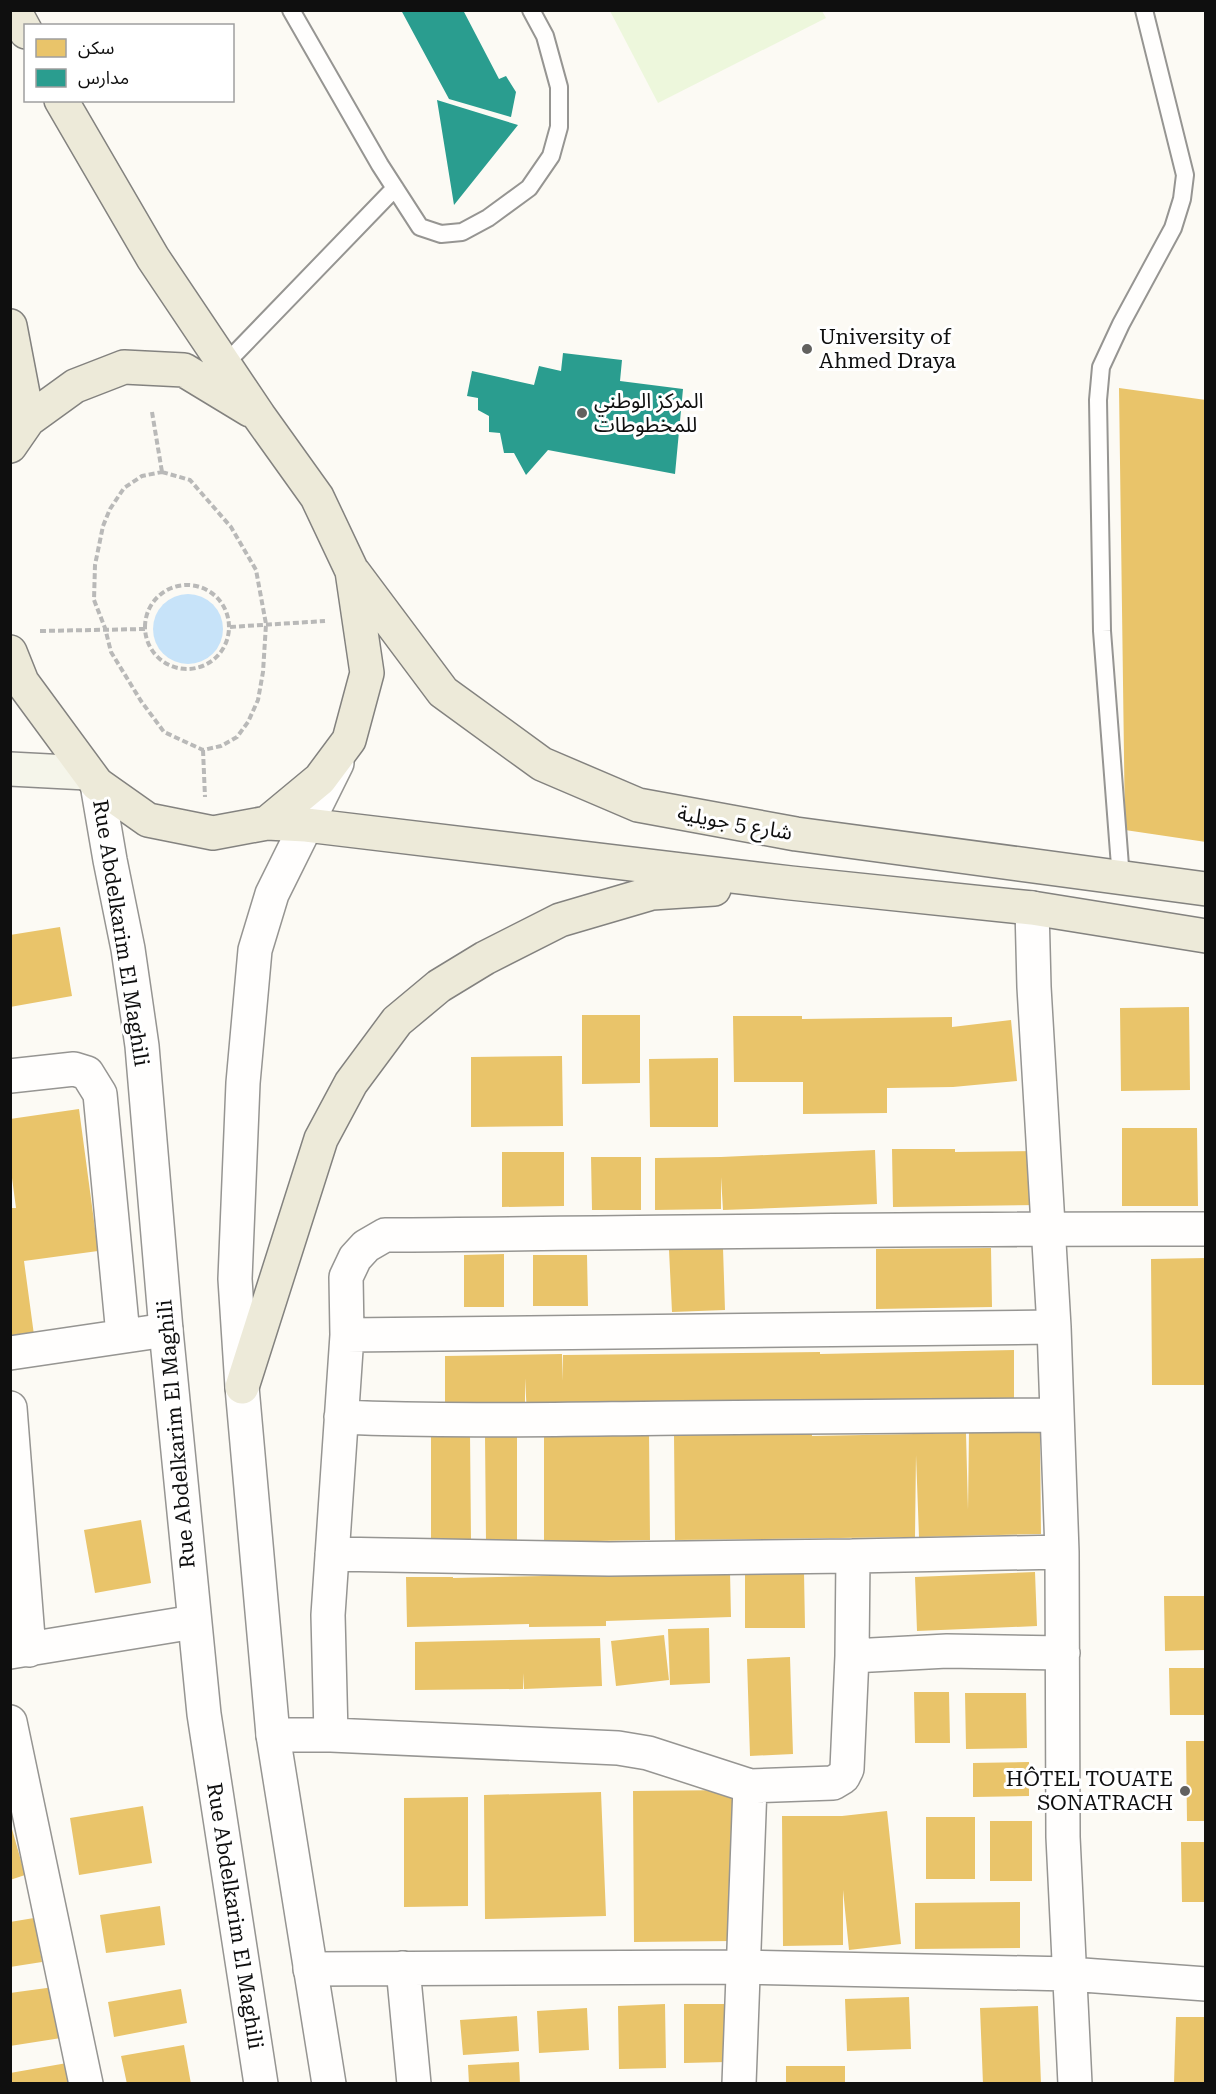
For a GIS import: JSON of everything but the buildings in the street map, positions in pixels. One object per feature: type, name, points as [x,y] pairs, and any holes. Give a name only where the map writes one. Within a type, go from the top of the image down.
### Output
[{"type":"main road","points":[[14,10],[24,28]]},
{"type":"main road","points":[[62,102],[153,258],[259,416],[317,497],[352,571],[367,673],[349,740],[320,779],[267,823]]},
{"type":"main road","points":[[10,326],[19,433]]},
{"type":"main road","points":[[19,433],[75,386],[124,367],[184,370],[259,416]]},
{"type":"main road","name":"شارع 5 جويلية","points":[[352,571],[443,692],[542,764],[638,805],[796,834],[1206,889]]},
{"type":"main road","points":[[10,652],[22,682],[92,778],[148,820],[213,833],[267,823],[306,825],[791,883],[1032,908],[1206,936]]},
{"type":"main road","points":[[10,769],[92,778]]},
{"type":"main road","points":[[242,1387],[321,1139],[351,1083],[397,1021],[439,986],[485,958],[560,920],[652,894],[791,883]]},
{"type":"street","points":[[329,2084],[273,1735],[242,1387],[235,1279],[243,1083],[255,950],[272,894],[349,740]]},
{"type":"street","name":"Rue Abdelkarim El Maghili","points":[[92,778],[128,949],[142,1046],[166,1330],[204,1714],[261,2084]]},
{"type":"street","points":[[1032,908],[1034,987],[1054,1327],[1062,1552],[1063,1837],[1075,2084]]},
{"type":"street","points":[[10,1076],[74,1069],[87,1073],[100,1095],[123,1335]]},
{"type":"street","points":[[331,1735],[328,1615],[347,1335],[346,1276],[355,1258],[366,1246],[385,1235],[748,1233],[1048,1228],[1206,1229]]},
{"type":"street","points":[[347,1335],[1054,1327]]},
{"type":"street","points":[[10,1353],[166,1330]]},
{"type":"street","points":[[10,1408],[20,1651],[194,1622]]},
{"type":"street","points":[[341,1417],[538,1421],[1057,1415]]},
{"type":"street","points":[[332,1554],[609,1559],[1062,1552]]},
{"type":"street","points":[[273,1735],[331,1735],[618,1748],[648,1753],[750,1786],[833,1783],[843,1777],[847,1769],[852,1656],[853,1556]]},
{"type":"street","points":[[852,1656],[947,1651],[1063,1653]]},
{"type":"street","points":[[10,1722],[86,2084]]},
{"type":"street","points":[[739,2084],[750,1786]]},
{"type":"street","points":[[310,1969],[743,1967],[1069,1974],[1206,1984]]},
{"type":"street","points":[[403,1968],[414,2084]]},
{"type":"lane","points":[[291,10],[420,227],[441,234],[462,232],[488,218],[529,188],[551,156],[559,127],[560,87],[545,36],[531,10]]},
{"type":"lane","points":[[1121,879],[1102,631],[1098,400],[1101,367],[1121,324],[1173,228],[1182,199],[1185,175],[1144,10]]},
{"type":"lane","points":[[225,364],[395,188]]},
{"type":"path","points":[[152,412],[162,472]]},
{"type":"path","points":[[162,472],[190,480],[231,527],[256,570],[266,624],[263,672],[258,700],[248,722],[237,737],[221,746],[203,750],[164,732],[141,701],[111,652],[94,600],[95,565],[103,526],[110,510],[124,488],[142,476],[162,472]]},
{"type":"path","points":[[184,585],[198,586],[211,592],[221,601],[230,627],[227,641],[210,663],[197,669],[183,670],[169,666],[158,658],[149,647],[145,629],[145,619],[150,606],[171,588],[184,585]]},
{"type":"path","points":[[230,627],[329,621]]},
{"type":"path","points":[[40,631],[145,629]]},
{"type":"path","points":[[203,750],[205,803]]},
{"type":"green space","points":[[610,11],[822,11],[826,18],[658,103]]},
{"type":"water","points":[[188,594],[201,597],[213,604],[220,616],[223,629],[220,642],[213,654],[201,661],[188,664],[175,661],[163,654],[156,642],[153,629],[156,616],[163,604],[175,597]]},
{"type":"place","name":"University of Ahmed Draya","points":[[807,349]]},
{"type":"place","name":"المركز الوطني للمخطوطات","points":[[582,413]]},
{"type":"place","name":"HÔTEL TOUATE SONATRACH","points":[[1185,1791]]}]
